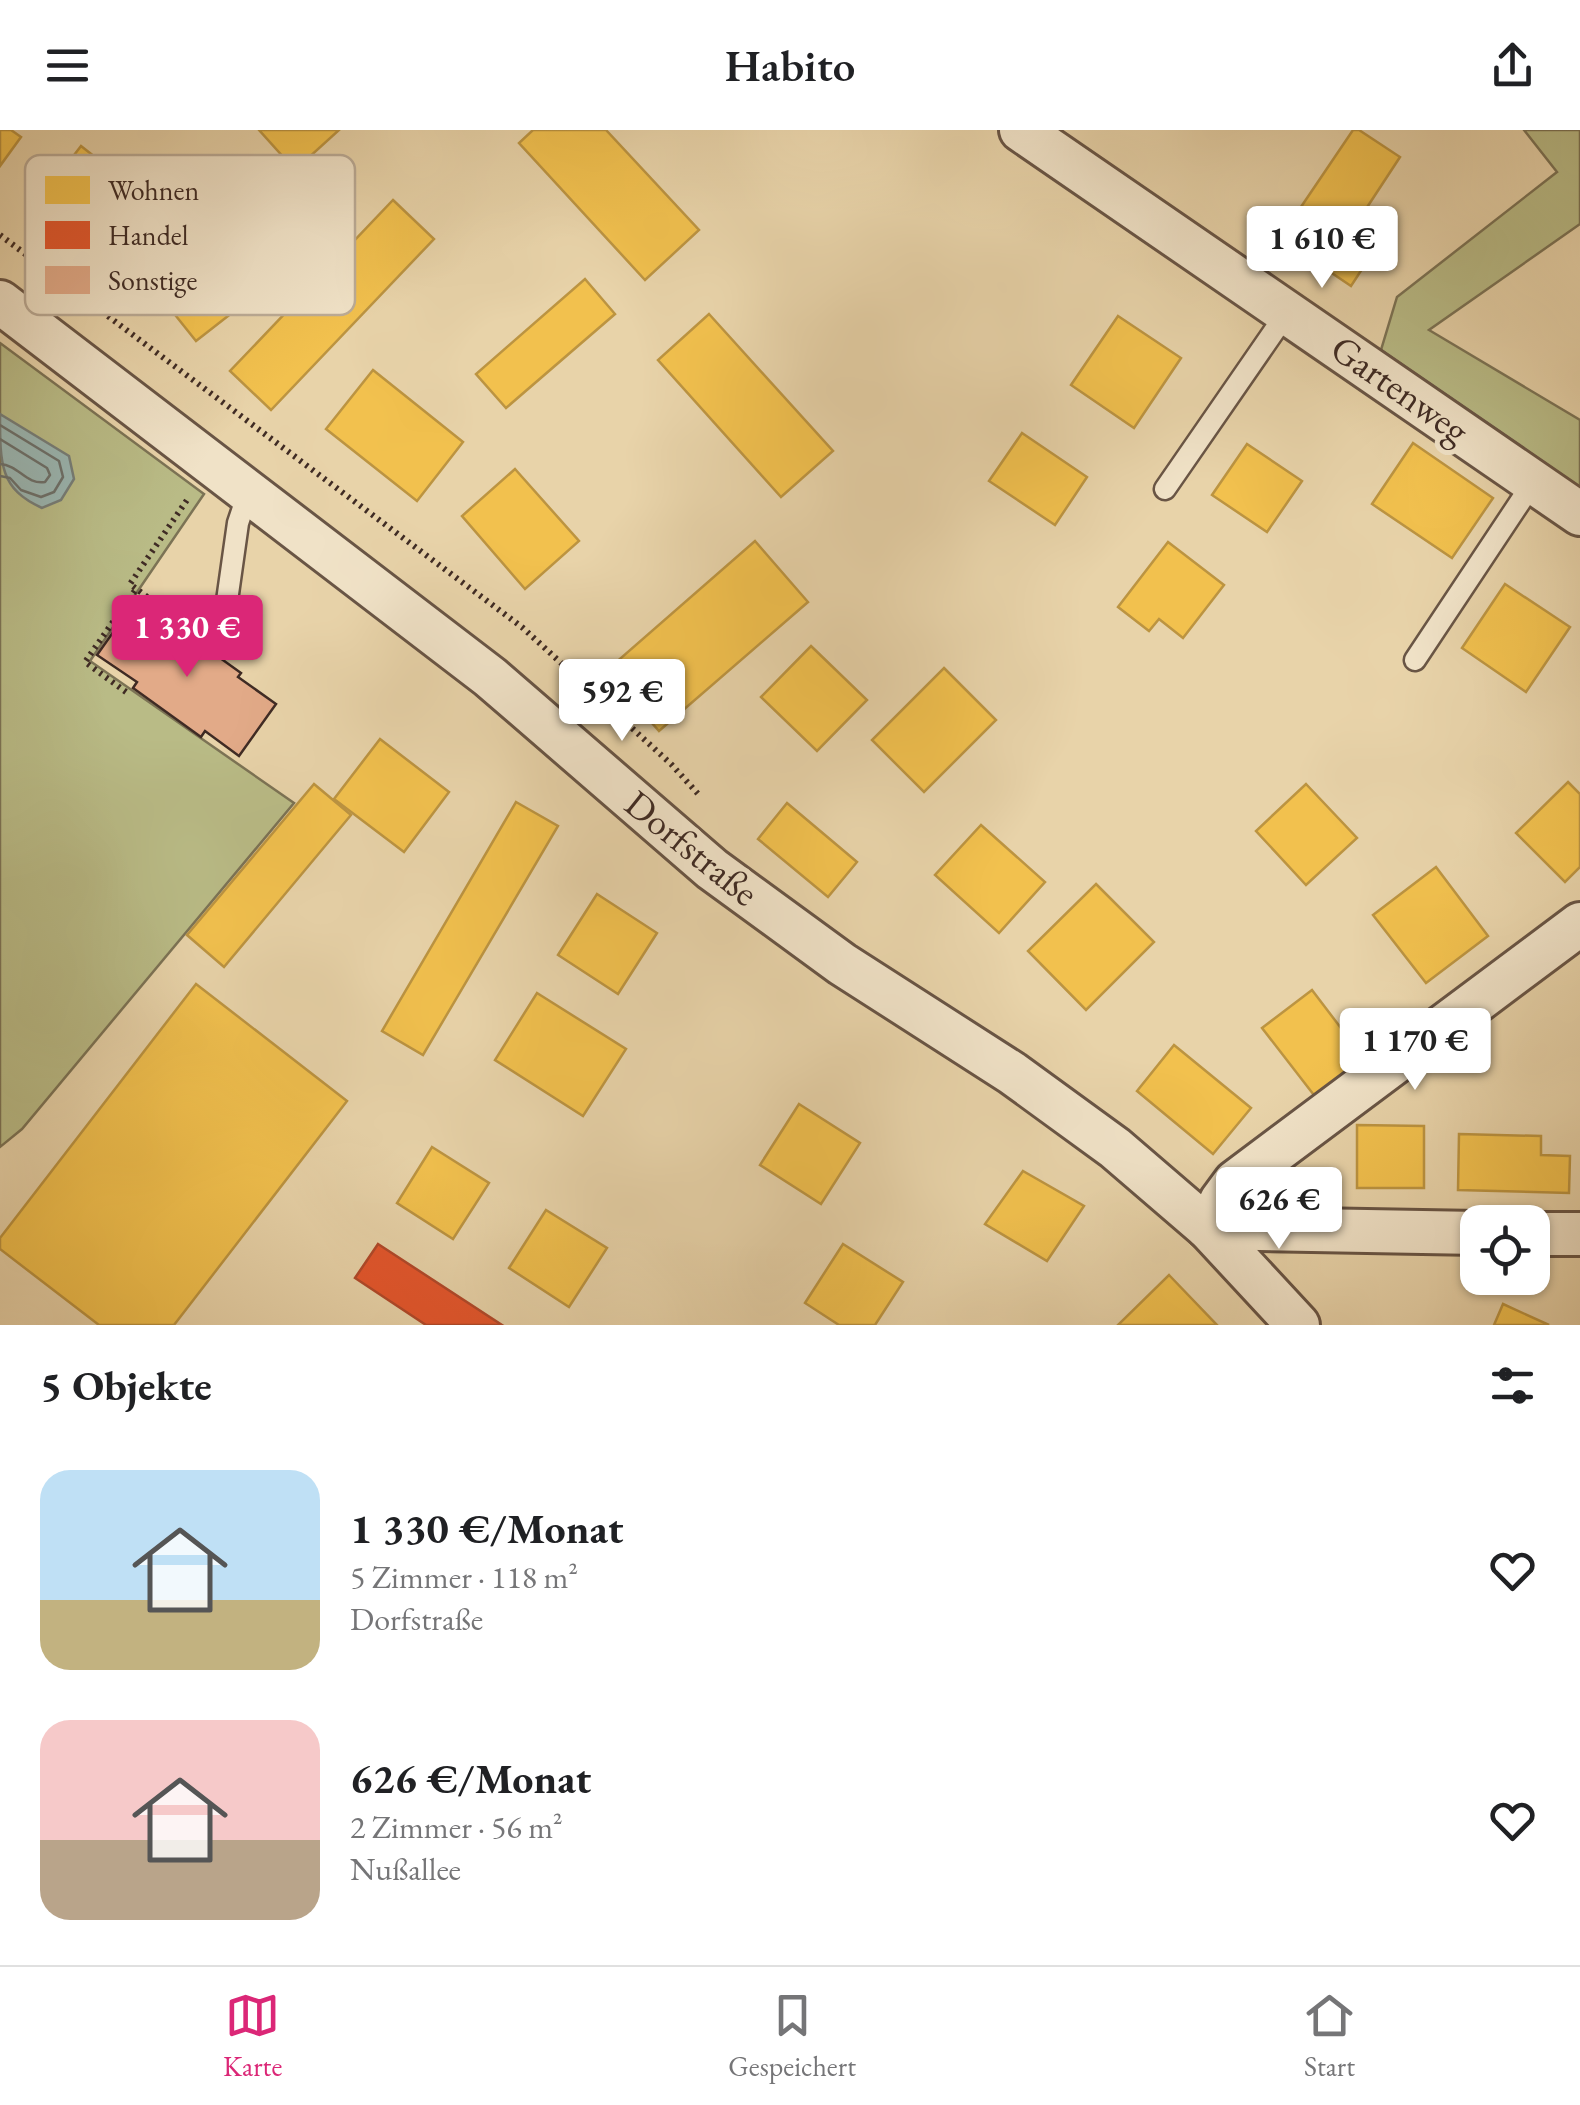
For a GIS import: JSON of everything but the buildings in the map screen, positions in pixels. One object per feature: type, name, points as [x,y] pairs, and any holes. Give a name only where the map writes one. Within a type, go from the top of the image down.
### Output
[{"type":"street","name":"Gartenweg","points":[[1021,130],[1580,514]]},
{"type":"street","name":"Dorfstraße","points":[[0,302],[517,699],[712,869],[856,974],[1012,1073],[1115,1148],[1208,1228],[1298,1325]]},
{"type":"street","points":[[1460,1233],[1208,1228],[1236,1182],[1580,924]]},
{"type":"street","points":[[1550,1234],[1580,1234]]},
{"type":"lane","points":[[1165,489],[1288,312]]},
{"type":"lane","points":[[1416,660],[1534,482]]},
{"type":"lane","points":[[209,644],[224,622],[238,523],[249,490]]},
{"type":"path","points":[[0,247],[3,237],[25,254]]},
{"type":"path","points":[[107,315],[523,628],[671,764],[710,806]]},
{"type":"path","points":[[209,644],[130,584],[213,463]]},
{"type":"path","points":[[126,692],[85,662],[136,589]]},
{"type":"green space","points":[[1524,130],[1580,130],[1580,224],[1429,330],[1580,420],[1580,487],[1381,350],[1397,297],[1557,172]]},
{"type":"green space","points":[[0,343],[204,494],[90,661],[294,803],[22,1129],[0,1147]]},
{"type":"water","points":[[0,414],[69,456],[74,479],[61,500],[42,508],[28,501],[10,483],[2,461]]}]
